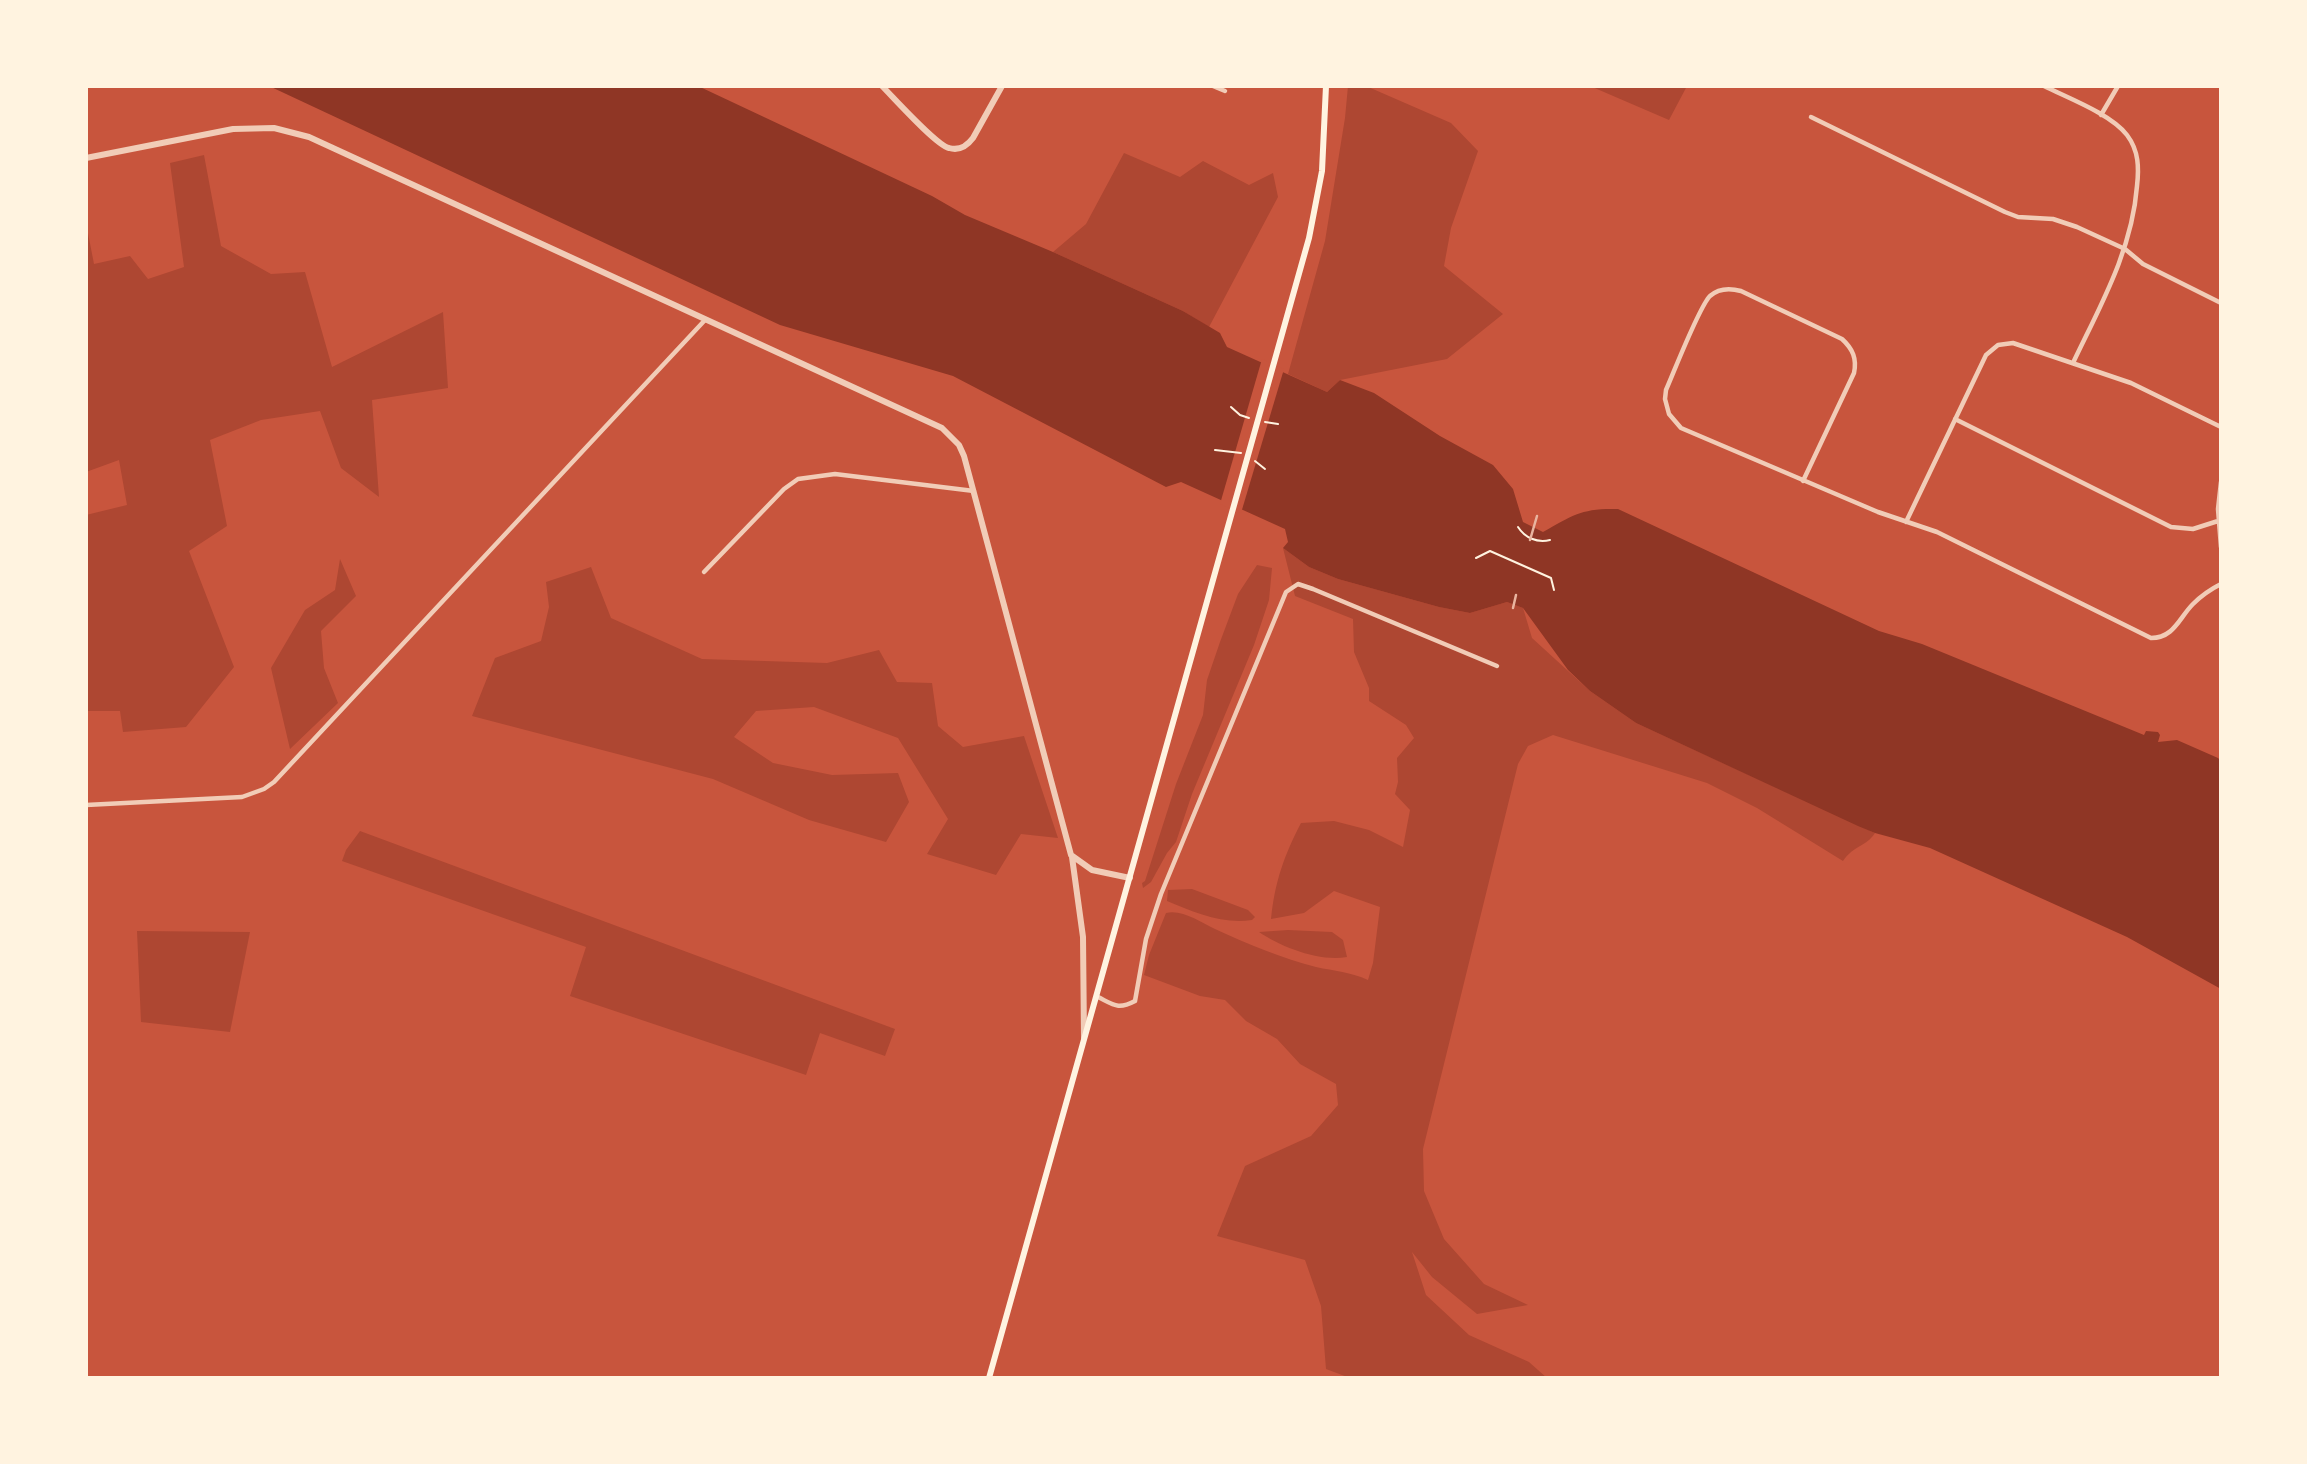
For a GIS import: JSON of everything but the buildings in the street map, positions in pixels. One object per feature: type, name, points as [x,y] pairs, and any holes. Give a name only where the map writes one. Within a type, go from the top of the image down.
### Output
[{"type":"main road","points":[[989,1378],[1309,238],[1318,193],[1325,128],[1326,86]]},
{"type":"street","points":[[882,86],[942,146],[949,149],[963,148],[973,138],[1002,86]]},
{"type":"street","points":[[1213,86],[1225,91]]},
{"type":"street","points":[[2044,86],[2119,126],[2127,134],[2137,155],[2135,211],[2125,249],[2073,363]]},
{"type":"street","points":[[2101,115],[2118,86]]},
{"type":"street","points":[[1811,117],[2005,212],[2018,217],[2053,219],[2125,249],[2143,264],[2221,303]]},
{"type":"street","points":[[86,158],[253,127],[309,137],[942,428],[964,456],[1071,855],[1083,937],[1084,1044]]},
{"type":"street","points":[[1803,481],[1855,370],[1853,352],[1842,339],[1741,291],[1718,291],[1705,302],[1666,390],[1665,399],[1669,414],[1681,428],[1803,481],[1937,532],[2151,638],[2166,635],[2173,630],[2193,604],[2221,584]]},
{"type":"street","points":[[86,805],[242,797],[274,782],[705,320]]},
{"type":"street","points":[[1906,522],[1986,355],[1998,345],[2013,343],[2131,383],[2221,427]]},
{"type":"street","points":[[1955,419],[2171,527],[2193,529],[2218,521]]},
{"type":"street","points":[[704,572],[784,489],[798,479],[835,474],[974,491]]},
{"type":"street","points":[[2221,482],[2218,521],[2221,547]]},
{"type":"street","points":[[1098,997],[1116,1006],[1125,1006],[1135,1000],[1146,939],[1161,894],[1286,592],[1298,584],[1313,589],[1497,666]]},
{"type":"street","points":[[1071,855],[1092,870],[1129,878]]},
{"type":"path","points":[[1518,527],[1523,535],[1541,542],[1550,540]]},
{"type":"path","points":[[1476,558],[1490,551],[1551,579],[1554,590]]},
{"type":"shaded area","points":[[269,86],[698,86],[932,196],[965,215],[1183,311],[1220,333],[1227,347],[1327,392],[1340,380],[1374,393],[1440,436],[1493,465],[1513,489],[1523,522],[1543,532],[1578,514],[1618,509],[1879,631],[1922,644],[2144,735],[2146,731],[2158,732],[2158,742],[2177,740],[2218,758],[2221,761],[2221,989],[2127,937],[1930,848],[1858,826],[1636,723],[1590,691],[1568,670],[1523,608],[1507,602],[1470,613],[1338,579],[1309,567],[1283,548],[1288,542],[1285,529],[1181,482],[1166,487],[953,376],[780,325]]},
{"type":"shaded area","points":[[1348,86],[1366,86],[1451,123],[1478,151],[1451,228],[1444,266],[1503,314],[1447,359],[1340,380],[1327,392],[1288,374],[1325,241]]},
{"type":"shaded area","points":[[1590,86],[1687,86],[1669,120]]},
{"type":"shaded area","points":[[1124,153],[1180,177],[1203,161],[1249,185],[1273,173],[1278,197],[1209,327],[1183,311],[1053,252],[1086,224]]},
{"type":"shaded area","points":[[204,155],[221,246],[271,274],[305,272],[332,367],[443,312],[448,388],[372,400],[379,497],[341,468],[320,411],[261,420],[210,440],[227,526],[189,551],[234,667],[186,727],[123,732],[120,711],[86,711],[86,515],[127,505],[119,460],[86,472],[86,223],[94,264],[130,256],[148,279],[184,267],[170,163]]},
{"type":"shaded area","points":[[1283,548],[1309,567],[1338,579],[1439,607],[1470,613],[1507,602],[1523,608],[1532,638],[1590,691],[1636,723],[1875,833],[1843,861],[1757,808],[1707,783],[1553,735],[1528,746],[1518,764],[1423,1149],[1424,1191],[1444,1239],[1484,1284],[1528,1305],[1477,1314],[1432,1277],[1412,1252],[1426,1295],[1469,1335],[1529,1362],[1547,1378],[1350,1378],[1326,1369],[1321,1306],[1305,1260],[1217,1236],[1245,1166],[1311,1136],[1338,1105],[1336,1084],[1300,1064],[1277,1039],[1246,1021],[1225,1000],[1200,996],[1144,975],[1166,913],[1185,914],[1265,950],[1368,980],[1373,963],[1380,907],[1334,891],[1304,913],[1271,919],[1278,881],[1301,823],[1334,821],[1369,830],[1403,847],[1410,810],[1395,794],[1398,782],[1397,758],[1414,738],[1406,725],[1369,701],[1369,688],[1354,652],[1353,619],[1295,596]]},
{"type":"shaded area","points":[[340,559],[356,596],[321,631],[324,668],[338,703],[290,749],[271,668],[305,610],[335,590]]},
{"type":"shaded area","points":[[1257,565],[1272,568],[1269,600],[1254,645],[1192,794],[1176,842],[1151,882],[1143,888],[1142,883],[1145,881],[1176,784],[1203,715],[1207,680],[1220,642],[1238,594]]},
{"type":"shaded area","points":[[591,567],[611,618],[702,659],[827,663],[879,650],[897,682],[932,683],[938,726],[963,747],[1024,736],[1058,838],[1021,834],[996,875],[927,854],[948,819],[898,738],[814,707],[756,711],[734,737],[773,763],[832,775],[898,773],[909,802],[886,842],[809,820],[713,779],[472,716],[495,658],[541,641],[549,607],[546,582]]},
{"type":"shaded area","points":[[360,831],[895,1029],[885,1056],[820,1033],[806,1075],[570,996],[586,947],[342,861],[346,850]]},
{"type":"shaded area","points":[[1192,889],[1248,910],[1255,917],[1241,921],[1220,919],[1167,901],[1168,890]]},
{"type":"shaded area","points":[[137,931],[250,932],[230,1032],[141,1022]]},
{"type":"shaded area","points":[[1259,932],[1332,932],[1343,940],[1347,957],[1325,957],[1301,952]]},
{"type":"pier","points":[[1262,359],[1284,369],[1241,513],[1220,504]]},
{"type":"railway","points":[[1530,540],[1537,516]]},
{"type":"railway","points":[[1513,608],[1516,595]]}]
